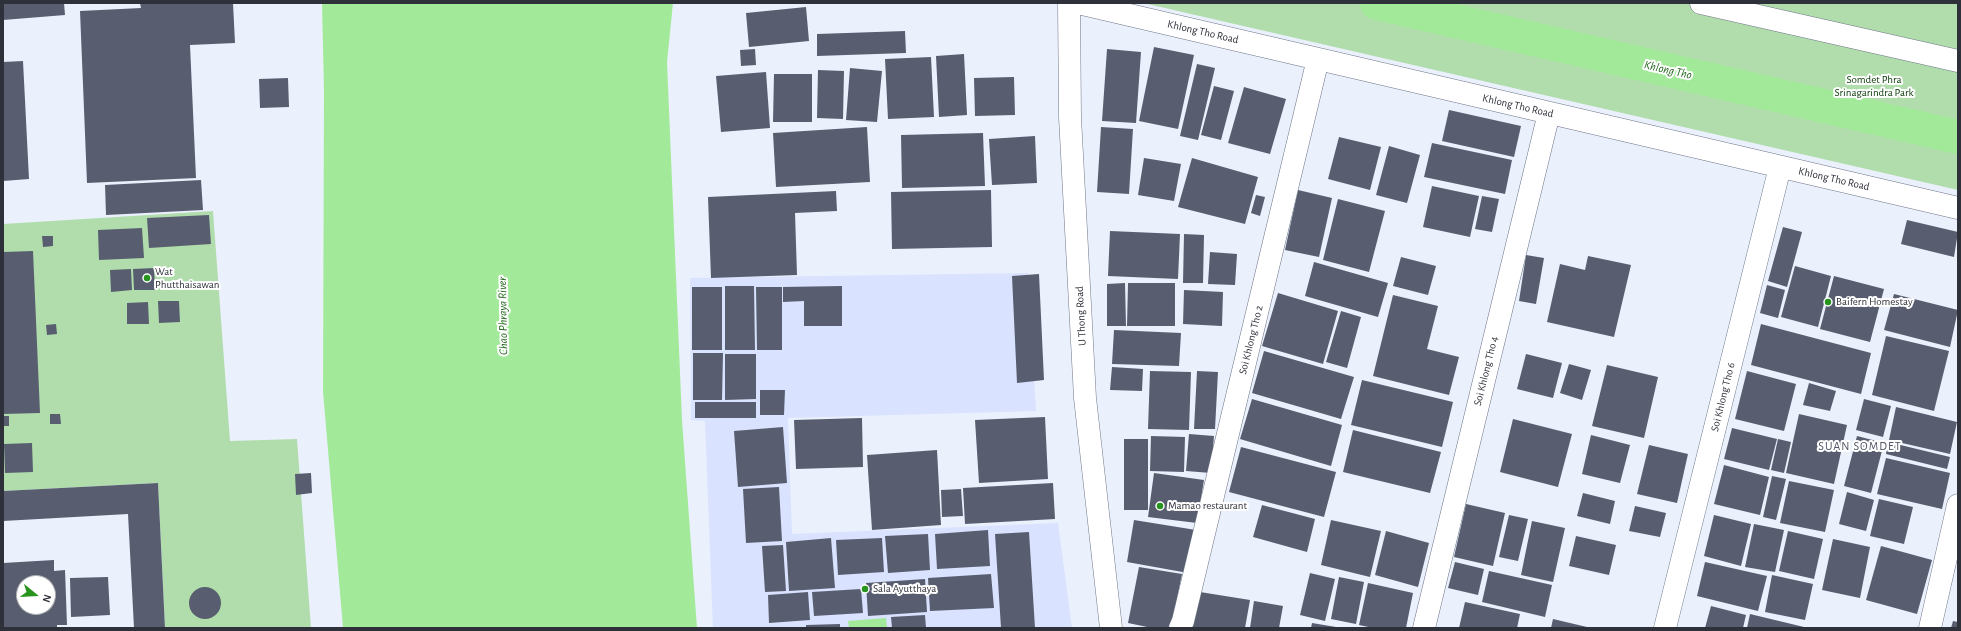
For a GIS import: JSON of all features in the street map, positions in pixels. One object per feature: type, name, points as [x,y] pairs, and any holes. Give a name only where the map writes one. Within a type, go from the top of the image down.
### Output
[{"type":"street","name":"U Thong Road","points":[[1069,3],[1070,117],[1085,398],[1111,628]]},
{"type":"street","name":"Khlong Tho Road","points":[[1078,3],[1958,208]]},
{"type":"street","points":[[1702,3],[1958,61]]},
{"type":"street","name":"Soi Khlong Tho 2","points":[[1181,625],[1318,59]]},
{"type":"street","name":"Soi Khlong Tho 4","points":[[1424,628],[1549,113]]},
{"type":"street","name":"Soi Khlong Tho 6","points":[[1666,628],[1780,167]]},
{"type":"street","points":[[1930,628],[1958,505]]},
{"type":"shaded area","points":[[1028,273],[1036,411],[788,418],[792,534],[1058,523],[1072,628],[713,628],[705,421],[691,420],[690,278]]},
{"type":"green space","name":"Somdet Phra Srinagarindra Park","points":[[1143,3],[1958,3],[1958,190]]},
{"type":"green space","points":[[213,211],[230,441],[297,439],[311,628],[165,628],[158,483],[3,491],[3,224]]},
{"type":"water","name":"Chao Phraya River","points":[[322,3],[673,3],[667,62],[682,420],[697,628],[343,628],[323,391],[324,91]]},
{"type":"water","points":[[886,618],[887,628],[849,628],[848,621]]},
{"type":"building","points":[[3,3],[64,3],[65,15],[3,20]]},
{"type":"building","points":[[140,3],[233,3],[235,43],[190,45],[196,178],[87,183],[80,11],[141,8]]},
{"type":"building","points":[[806,7],[809,41],[749,47],[746,13]]},
{"type":"building","points":[[905,31],[906,53],[817,56],[817,34]]},
{"type":"building","points":[[1154,47],[1194,55],[1178,129],[1139,121]]},
{"type":"building","points":[[755,49],[756,65],[741,66],[740,50]]},
{"type":"building","points":[[1107,49],[1141,52],[1136,123],[1102,121]]},
{"type":"building","points":[[964,54],[967,115],[939,117],[936,56]]},
{"type":"building","points":[[931,57],[934,117],[888,119],[885,59]]},
{"type":"building","points":[[23,61],[29,179],[3,181],[3,62]]},
{"type":"building","points":[[1197,64],[1215,68],[1198,140],[1180,136]]},
{"type":"building","points":[[850,68],[882,71],[877,122],[846,120]]},
{"type":"building","points":[[818,70],[844,71],[843,119],[817,118]]},
{"type":"building","points":[[766,72],[770,128],[721,132],[716,76]]},
{"type":"building","points":[[774,74],[812,74],[812,122],[773,122]]},
{"type":"building","points":[[1014,77],[1015,115],[975,116],[974,78]]},
{"type":"building","points":[[288,78],[289,107],[260,108],[259,79]]},
{"type":"building","points":[[1214,86],[1234,91],[1221,140],[1201,135]]},
{"type":"building","points":[[1244,87],[1286,99],[1270,154],[1228,143]]},
{"type":"building","points":[[1449,110],[1521,126],[1514,157],[1442,141]]},
{"type":"building","points":[[867,127],[870,182],[776,187],[773,133]]},
{"type":"building","points":[[1101,127],[1133,129],[1129,194],[1097,192]]},
{"type":"building","points":[[983,133],[985,186],[902,188],[901,135]]},
{"type":"building","points":[[1035,136],[1037,183],[992,185],[989,139]]},
{"type":"building","points":[[1339,137],[1381,147],[1370,190],[1328,179]]},
{"type":"building","points":[[1432,143],[1512,160],[1505,194],[1424,177]]},
{"type":"building","points":[[1389,146],[1420,155],[1407,203],[1376,195]]},
{"type":"building","points":[[1144,158],[1181,164],[1174,201],[1138,195]]},
{"type":"building","points":[[1192,158],[1258,177],[1245,224],[1178,207]]},
{"type":"building","points":[[201,180],[203,210],[106,215],[105,185]]},
{"type":"building","points":[[1432,186],[1479,196],[1470,237],[1423,227]]},
{"type":"building","points":[[991,190],[992,247],[892,249],[891,192]]},
{"type":"building","points":[[1298,190],[1332,198],[1319,257],[1285,250]]},
{"type":"building","points":[[836,191],[837,211],[795,213],[797,275],[711,278],[708,197]]},
{"type":"building","points":[[1256,195],[1265,197],[1260,216],[1251,213]]},
{"type":"building","points":[[1482,196],[1499,199],[1492,232],[1475,229]]},
{"type":"building","points":[[1338,199],[1385,211],[1369,272],[1323,260]]},
{"type":"building","points":[[209,215],[211,244],[149,248],[147,218]]},
{"type":"building","points":[[1907,220],[1958,232],[1954,257],[1901,244]]},
{"type":"building","points":[[1783,227],[1802,232],[1787,287],[1768,281]]},
{"type":"building","points":[[142,228],[144,258],[99,260],[98,230]]},
{"type":"building","points":[[1110,231],[1180,234],[1178,279],[1108,276]]},
{"type":"building","points":[[1184,234],[1204,235],[1203,283],[1183,283]]},
{"type":"building","points":[[42,236],[53,236],[53,246],[43,247]]},
{"type":"building","points":[[33,251],[40,413],[3,414],[3,252]]},
{"type":"building","points":[[1210,252],[1237,254],[1235,285],[1208,284]]},
{"type":"building","points":[[1526,255],[1544,258],[1536,304],[1519,301]]},
{"type":"building","points":[[1588,256],[1631,265],[1614,337],[1547,322],[1560,264],[1585,270]]},
{"type":"building","points":[[1401,257],[1436,266],[1428,295],[1393,286]]},
{"type":"building","points":[[1314,262],[1388,283],[1378,317],[1305,296]]},
{"type":"building","points":[[1795,266],[1831,276],[1818,327],[1781,317]]},
{"type":"building","points":[[154,268],[155,290],[134,290],[133,269]]},
{"type":"building","points":[[131,269],[132,290],[111,292],[110,270]]},
{"type":"building","points":[[1039,274],[1044,380],[1017,383],[1012,276]]},
{"type":"building","points":[[1834,276],[1884,289],[1870,342],[1820,329]]},
{"type":"building","points":[[1125,283],[1126,326],[1107,326],[1107,284]]},
{"type":"building","points":[[1128,283],[1175,283],[1175,326],[1127,326]]},
{"type":"building","points":[[1767,285],[1785,290],[1778,318],[1760,313]]},
{"type":"building","points":[[725,286],[754,286],[755,350],[725,350]]},
{"type":"building","points":[[842,286],[842,326],[804,326],[804,301],[783,302],[783,287]]},
{"type":"building","points":[[692,287],[722,287],[722,350],[692,350]]},
{"type":"building","points":[[756,287],[782,287],[782,350],[757,350]]},
{"type":"building","points":[[1184,290],[1223,292],[1222,326],[1183,324]]},
{"type":"building","points":[[1278,293],[1338,311],[1323,364],[1262,346]]},
{"type":"building","points":[[1894,294],[1958,310],[1950,347],[1884,330]]},
{"type":"building","points":[[1393,295],[1438,306],[1427,349],[1459,357],[1449,395],[1373,376]]},
{"type":"building","points":[[158,301],[179,301],[180,322],[159,323]]},
{"type":"building","points":[[148,302],[149,324],[127,324],[127,303]]},
{"type":"building","points":[[1341,311],[1361,317],[1347,368],[1326,362]]},
{"type":"building","points":[[56,324],[57,334],[47,335],[46,325]]},
{"type":"building","points":[[1761,324],[1871,353],[1861,394],[1751,365]]},
{"type":"building","points":[[1114,330],[1181,333],[1179,366],[1112,364]]},
{"type":"building","points":[[1886,336],[1949,351],[1934,411],[1872,395]]},
{"type":"building","points":[[1264,351],[1354,377],[1341,419],[1252,393]]},
{"type":"building","points":[[693,353],[723,353],[722,400],[693,400]]},
{"type":"building","points":[[725,354],[756,354],[756,399],[725,400]]},
{"type":"building","points":[[1526,354],[1562,363],[1553,398],[1517,389]]},
{"type":"building","points":[[1569,364],[1591,370],[1582,400],[1560,393]]},
{"type":"building","points":[[1607,365],[1658,377],[1644,438],[1592,426]]},
{"type":"building","points":[[1112,367],[1143,369],[1142,391],[1110,390]]},
{"type":"building","points":[[1150,371],[1191,372],[1189,430],[1148,429]]},
{"type":"building","points":[[1197,371],[1218,372],[1215,429],[1194,429]]},
{"type":"building","points":[[1747,371],[1796,384],[1784,431],[1735,419]]},
{"type":"building","points":[[1362,380],[1453,402],[1442,447],[1351,425]]},
{"type":"building","points":[[1809,383],[1836,391],[1830,411],[1803,405]]},
{"type":"building","points":[[760,390],[785,390],[784,415],[760,415]]},
{"type":"building","points":[[1252,399],[1342,425],[1331,466],[1240,439]]},
{"type":"building","points":[[1864,399],[1891,406],[1883,437],[1856,430]]},
{"type":"building","points":[[695,402],[756,402],[756,418],[695,418]]},
{"type":"building","points":[[1896,407],[1957,422],[1950,454],[1889,440]]},
{"type":"building","points":[[50,414],[60,414],[61,424],[50,424]]},
{"type":"building","points":[[1799,414],[1847,425],[1834,484],[1786,473]]},
{"type":"building","points":[[3,416],[9,416],[9,426],[3,426]]},
{"type":"building","points":[[1045,417],[1048,479],[979,483],[975,420]]},
{"type":"building","points":[[862,418],[863,467],[796,469],[794,420]]},
{"type":"building","points":[[1513,419],[1572,434],[1558,487],[1500,472]]},
{"type":"building","points":[[783,427],[787,483],[738,487],[734,431]]},
{"type":"building","points":[[1732,428],[1777,439],[1769,470],[1724,459]]},
{"type":"building","points":[[1353,430],[1441,452],[1430,493],[1343,472]]},
{"type":"building","points":[[1189,434],[1214,436],[1211,473],[1186,471]]},
{"type":"building","points":[[1591,435],[1630,445],[1620,483],[1582,474]]},
{"type":"building","points":[[1151,436],[1185,437],[1184,472],[1150,471]]},
{"type":"building","points":[[1857,436],[1884,443],[1871,493],[1844,486]]},
{"type":"building","points":[[1124,439],[1148,439],[1148,510],[1124,510]]},
{"type":"building","points":[[1778,439],[1791,442],[1784,473],[1771,470]]},
{"type":"building","points":[[1888,442],[1950,457],[1947,469],[1886,454]]},
{"type":"building","points":[[32,443],[33,472],[5,473],[4,444]]},
{"type":"building","points":[[1649,445],[1688,454],[1677,503],[1637,494]]},
{"type":"building","points":[[1241,447],[1336,472],[1324,517],[1229,492]]},
{"type":"building","points":[[937,450],[941,525],[872,530],[867,455]]},
{"type":"building","points":[[1886,458],[1950,473],[1942,509],[1877,494]]},
{"type":"building","points":[[1724,465],[1769,477],[1760,515],[1714,504]]},
{"type":"building","points":[[311,473],[312,493],[296,495],[295,474]]},
{"type":"building","points":[[1154,473],[1204,480],[1197,523],[1148,517]]},
{"type":"building","points":[[1772,476],[1786,479],[1776,520],[1763,517]]},
{"type":"building","points":[[1789,481],[1834,490],[1825,532],[1780,523]]},
{"type":"building","points":[[158,483],[165,628],[134,628],[128,514],[3,521],[3,491]]},
{"type":"building","points":[[1053,483],[1055,519],[965,524],[963,488]]},
{"type":"building","points":[[779,487],[782,541],[746,543],[743,489]]},
{"type":"building","points":[[961,489],[963,516],[942,517],[941,490]]},
{"type":"building","points":[[1847,492],[1874,500],[1866,531],[1839,524]]},
{"type":"building","points":[[1583,493],[1615,501],[1610,524],[1577,516]]},
{"type":"building","points":[[1879,499],[1913,507],[1904,544],[1870,536]]},
{"type":"building","points":[[1466,504],[1505,513],[1493,566],[1454,557]]},
{"type":"building","points":[[1262,505],[1315,519],[1307,552],[1253,537]]},
{"type":"building","points":[[1635,506],[1666,513],[1660,537],[1629,531]]},
{"type":"building","points":[[1509,515],[1528,519],[1518,561],[1499,557]]},
{"type":"building","points":[[1714,515],[1751,524],[1741,566],[1704,556]]},
{"type":"building","points":[[1134,520],[1196,530],[1188,573],[1127,562]]},
{"type":"building","points":[[1331,520],[1381,531],[1370,577],[1321,565]]},
{"type":"building","points":[[1532,521],[1565,528],[1553,582],[1521,575]]},
{"type":"building","points":[[1754,524],[1784,530],[1775,572],[1745,567]]},
{"type":"building","points":[[988,530],[990,566],[937,569],[935,534]]},
{"type":"building","points":[[1386,531],[1429,543],[1418,587],[1375,575]]},
{"type":"building","points":[[1788,531],[1823,539],[1814,579],[1779,571]]},
{"type":"building","points":[[1029,532],[1035,628],[1001,628],[995,534]]},
{"type":"building","points":[[928,534],[930,570],[888,573],[885,536]]},
{"type":"building","points":[[1576,536],[1616,545],[1609,575],[1569,566]]},
{"type":"building","points":[[831,538],[835,588],[789,591],[786,542]]},
{"type":"building","points":[[882,538],[884,572],[838,575],[836,540]]},
{"type":"building","points":[[1833,539],[1870,547],[1860,598],[1822,590]]},
{"type":"building","points":[[783,545],[786,591],[765,592],[762,546]]},
{"type":"building","points":[[1881,546],[1932,560],[1917,614],[1866,600]]},
{"type":"building","points":[[54,560],[54,571],[65,570],[67,625],[57,625],[57,628],[3,628],[3,563]]},
{"type":"building","points":[[1455,562],[1484,569],[1478,595],[1448,588]]},
{"type":"building","points":[[1705,562],[1767,576],[1758,611],[1697,596]]},
{"type":"building","points":[[1139,567],[1182,574],[1171,628],[1152,628],[1128,623]]},
{"type":"building","points":[[1489,571],[1552,585],[1545,617],[1482,602]]},
{"type":"building","points":[[1310,573],[1335,579],[1325,621],[1300,615]]},
{"type":"building","points":[[991,574],[994,608],[930,611],[928,578]]},
{"type":"building","points":[[1772,575],[1813,584],[1805,620],[1765,612]]},
{"type":"building","points":[[108,577],[110,615],[71,617],[70,578]]},
{"type":"building","points":[[1339,577],[1364,582],[1356,624],[1331,619]]},
{"type":"building","points":[[925,579],[927,612],[868,616],[866,583]]},
{"type":"building","points":[[1368,583],[1413,593],[1406,628],[1373,628],[1359,625]]},
{"type":"building","points":[[202,587],[208,587],[218,594],[221,603],[220,609],[214,616],[208,619],[202,619],[192,612],[189,606],[189,600],[196,590]]},
{"type":"building","points":[[861,589],[863,613],[814,616],[812,592]]},
{"type":"building","points":[[808,592],[810,620],[769,623],[768,595]]},
{"type":"building","points":[[1200,592],[1250,600],[1245,628],[1191,628]]},
{"type":"building","points":[[1254,601],[1283,606],[1279,628],[1250,628]]},
{"type":"building","points":[[1465,602],[1520,614],[1517,628],[1459,628]]},
{"type":"building","points":[[1711,606],[1746,615],[1743,628],[1705,628]]},
{"type":"building","points":[[1750,614],[1804,627],[1747,628]]},
{"type":"building","points":[[925,615],[926,628],[892,628],[891,617]]},
{"type":"building","points":[[1553,619],[1587,627],[1587,628],[1551,628]]},
{"type":"building","points":[[1953,621],[1958,622],[1958,628],[1951,628]]},
{"type":"building","points":[[1312,623],[1336,627],[1336,628],[1311,628]]},
{"type":"building","points":[[840,624],[840,628],[806,628],[806,625]]},
{"type":"waterway","name":"Khlong Tho","points":[[1377,3],[1958,137]]},
{"type":"place","name":"Wat Phutthaisawan","points":[[147,278]]},
{"type":"place","name":"Baifern Homestay","points":[[1828,302]]},
{"type":"place","name":"Mamao restaurant","points":[[1160,506]]},
{"type":"place","name":"Sala Ayutthaya","points":[[865,589]]},
{"type":"district","name":"SUAN SOMDET","points":[[1860,446]]}]
